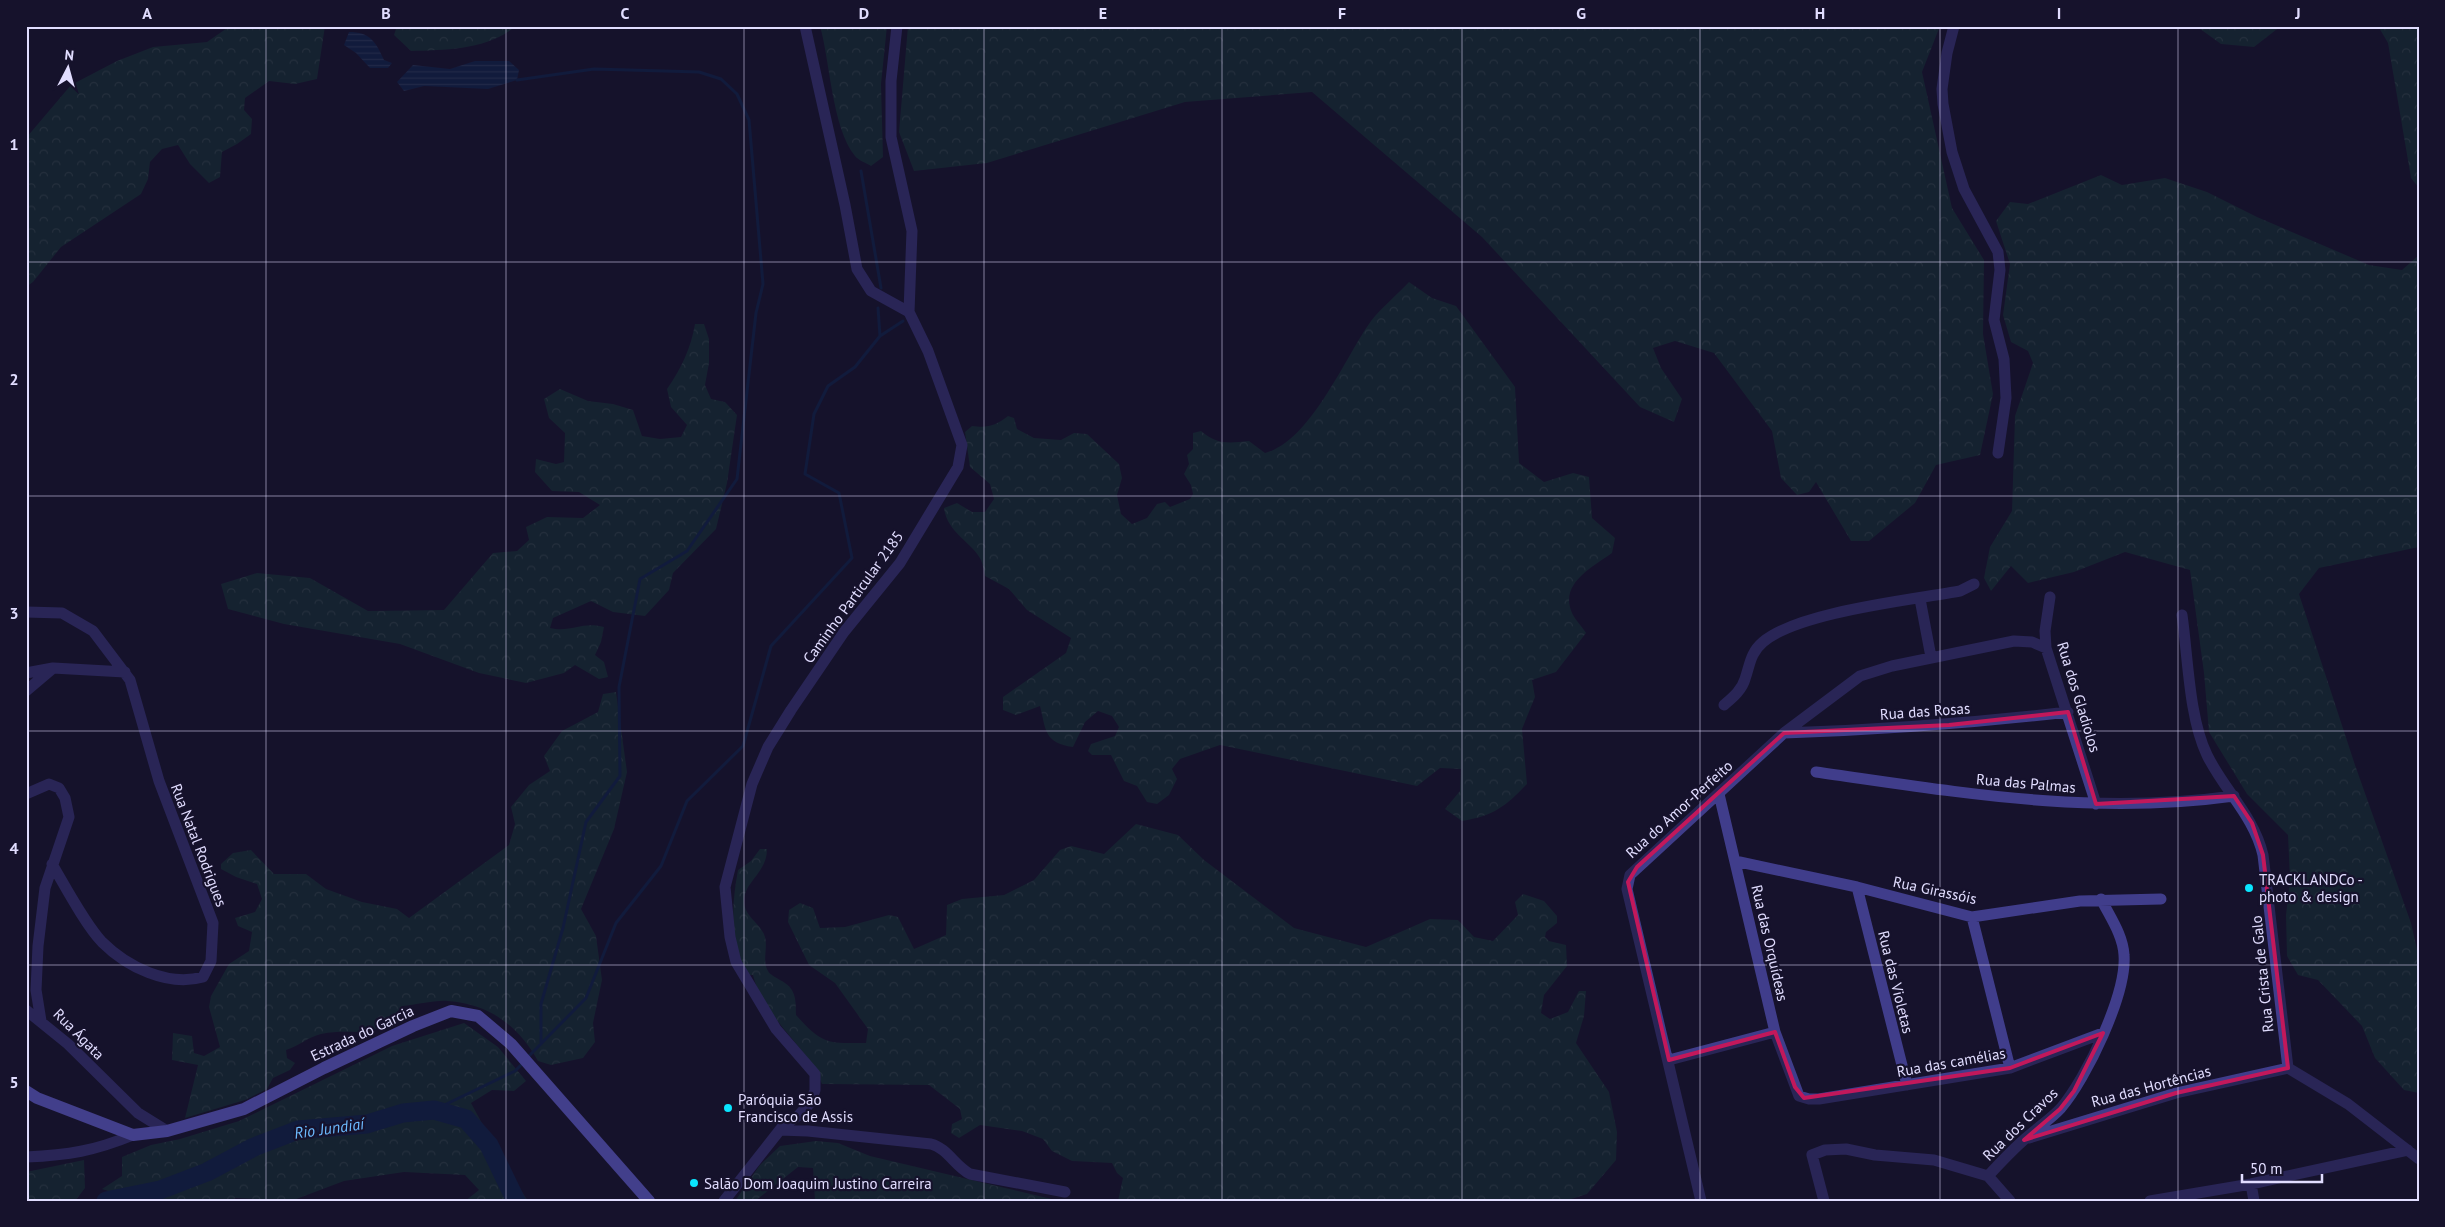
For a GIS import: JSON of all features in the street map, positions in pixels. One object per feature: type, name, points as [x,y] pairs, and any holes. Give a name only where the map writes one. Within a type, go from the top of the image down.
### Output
[{"type":"street","points":[[805,26],[846,205],[857,269],[871,291],[909,312]]},
{"type":"street","name":"Caminho Particular 2185","points":[[780,1130],[812,1102],[815,1090],[815,1074],[776,1029],[736,962],[730,937],[725,887],[752,784],[768,747],[844,632],[900,563],[958,467],[962,445],[928,351],[909,312],[912,231],[891,137],[890,81],[897,26]]},
{"type":"street","points":[[1954,26],[1943,81],[1945,114],[1952,152],[1964,189],[1998,252],[2000,270],[1994,320],[2004,366],[2006,398],[1998,453]]},
{"type":"street","points":[[1724,705],[1739,691],[1745,680],[1751,657],[1756,650],[1770,636],[1784,629],[1832,615],[1960,591],[1974,584]]},
{"type":"street","name":"Rua dos Gladiolos","points":[[2050,597],[2045,631],[2046,648],[2096,804]]},
{"type":"street","points":[[1920,599],[1931,657]]},
{"type":"street","points":[[26,612],[62,613],[93,631],[125,672]]},
{"type":"street","name":"Rua Crista de Galo","points":[[2182,616],[2197,724],[2202,742],[2208,756],[2252,823],[2263,854],[2288,1068]]},
{"type":"street","name":"Rua do Amor-Perfeito","points":[[1701,1201],[1628,889],[1630,876],[1637,867],[1784,733],[1860,676],[1883,668],[1931,657],[2014,641],[2032,642],[2046,648]]},
{"type":"street","points":[[26,673],[53,668],[125,672]]},
{"type":"street","points":[[26,691],[53,668]]},
{"type":"street","name":"Rua Natal Rodrigues","points":[[52,864],[102,942],[122,957],[136,967],[164,978],[190,981],[203,977],[211,961],[213,923],[168,808],[130,680],[125,672]]},
{"type":"street","name":"Rua das Rosas","points":[[1784,733],[1939,725],[2068,712]]},
{"type":"street","name":"Rua das Palmas","points":[[1816,772],[2025,801],[2096,804],[2160,803],[2234,796]]},
{"type":"street","name":"Rua Ágata","points":[[26,794],[49,784],[59,788],[65,798],[69,817],[45,888],[38,946],[36,990],[41,1021],[138,1113],[167,1131]]},
{"type":"street","name":"Rua das Orquídeas","points":[[1719,794],[1775,1032],[1799,1096]]},
{"type":"street","name":"Rua Girassóis","points":[[1735,861],[1857,887],[1972,917],[2038,905],[2101,899],[2161,899]]},
{"type":"street","name":"Rua das Violetas","points":[[1857,887],[1907,1084]]},
{"type":"street","name":"Rua dos Cravos","points":[[1824,1201],[1812,1155],[1825,1150],[1846,1148],[1875,1155],[1934,1160],[1988,1176],[2024,1140],[2060,1109],[2074,1091],[2103,1033],[2120,991],[2124,954],[2117,930],[2101,899]]},
{"type":"street","points":[[1972,917],[2010,1068]]},
{"type":"street","points":[[26,1010],[41,1021]]},
{"type":"street","name":"Estrada do Garcia","points":[[26,1091],[37,1098],[133,1135],[167,1131],[244,1109],[377,1043],[451,1011],[478,1016],[511,1044],[649,1201]]},
{"type":"street","points":[[1669,1060],[1775,1032]]},
{"type":"street","name":"Rua das camélias","points":[[1799,1096],[1819,1099],[2010,1068],[2103,1033]]},
{"type":"street","points":[[2288,1068],[2348,1104],[2419,1159]]},
{"type":"street","name":"Rua das Hortências","points":[[2024,1140],[2176,1093],[2288,1068]]},
{"type":"street","points":[[724,1201],[780,1130],[808,1131],[937,1146],[942,1148],[957,1166],[970,1174],[1065,1192]]},
{"type":"street","points":[[26,1157],[61,1156],[100,1148],[133,1135]]},
{"type":"street","points":[[2150,1201],[2251,1184],[2408,1150]]},
{"type":"street","points":[[1988,1176],[2010,1201]]},
{"type":"street","points":[[2251,1184],[2254,1201]]},
{"type":"highlighted area","points":[[2068,712],[2096,804],[2234,796],[2252,823],[2263,855],[2288,1068],[2176,1093],[2024,1140],[2060,1109],[2074,1091],[2103,1033],[2010,1068],[1804,1098],[1795,1087],[1775,1032],[1669,1060],[1628,882],[1637,867],[1784,733],[1949,725]]},
{"type":"green space","points":[[230,26],[325,26],[317,79],[295,84],[269,81],[245,98],[244,110],[252,119],[251,134],[222,152],[220,177],[209,183],[190,164],[178,145],[162,149],[150,162],[148,179],[141,194],[61,247],[33,282],[26,287],[26,138],[71,85],[117,61],[153,47],[207,42]]},
{"type":"green space","points":[[397,26],[516,26],[505,34],[480,44],[452,49],[411,51],[394,35]]},
{"type":"green space","points":[[820,26],[887,26],[881,84],[883,157],[871,166],[855,156],[847,144],[841,129],[836,112]]},
{"type":"green space","points":[[908,26],[1940,26],[1922,72],[1952,208],[1984,260],[1983,334],[1993,394],[1980,455],[1936,465],[1915,503],[1869,541],[1851,541],[1816,482],[1809,492],[1797,495],[1781,478],[1772,431],[1714,353],[1675,341],[1653,348],[1661,368],[1682,399],[1674,422],[1640,407],[1482,237],[1312,92],[1185,102],[987,163],[914,171],[899,132]]},
{"type":"green space","points":[[2196,26],[2281,26],[2254,47],[2221,44]]},
{"type":"green space","points":[[2378,26],[2419,26],[2419,188],[2411,178],[2388,43]]},
{"type":"green space","points":[[2101,175],[2122,185],[2165,178],[2207,192],[2257,217],[2369,265],[2402,270],[2419,255],[2419,547],[2319,568],[2299,594],[2355,765],[2411,923],[2419,958],[2419,1093],[2404,1090],[2375,1058],[2362,1026],[2318,980],[2298,975],[2287,956],[2286,915],[2290,880],[2288,835],[2247,794],[2209,732],[2204,673],[2190,570],[2125,552],[2074,572],[2028,583],[2011,566],[1991,591],[1984,578],[1990,547],[2012,511],[2015,416],[2033,363],[2028,351],[2011,342],[2003,315],[2010,264],[1996,221],[2010,202],[2028,204]]},
{"type":"green space","points":[[1409,282],[1432,298],[1456,306],[1515,387],[1519,463],[1544,482],[1573,473],[1589,477],[1592,518],[1615,538],[1612,553],[1580,577],[1570,593],[1569,602],[1572,613],[1586,633],[1556,672],[1532,680],[1535,697],[1522,729],[1527,784],[1499,809],[1483,816],[1462,821],[1445,809],[1460,791],[1461,769],[1440,768],[1417,786],[1220,745],[1180,759],[1172,769],[1177,779],[1169,795],[1157,804],[1147,802],[1137,786],[1124,781],[1111,755],[1092,755],[1088,751],[1091,744],[1115,736],[1119,727],[1112,716],[1098,711],[1085,722],[1073,747],[1051,739],[1045,728],[1040,706],[1016,715],[1003,710],[1003,697],[1066,653],[1071,638],[1027,610],[1009,589],[985,576],[982,562],[977,554],[955,531],[946,517],[944,508],[957,503],[972,512],[985,512],[994,499],[990,484],[970,467],[965,432],[972,426],[991,426],[1008,416],[1014,418],[1017,429],[1034,438],[1061,440],[1074,433],[1087,434],[1119,464],[1122,478],[1117,495],[1121,514],[1132,524],[1147,518],[1157,504],[1165,502],[1170,507],[1190,499],[1193,494],[1191,485],[1184,474],[1189,464],[1187,455],[1193,449],[1193,433],[1201,431],[1212,439],[1224,442],[1249,441],[1265,453],[1282,445],[1297,432],[1325,396],[1371,321]]},
{"type":"green space","points":[[695,324],[704,324],[709,339],[709,363],[705,385],[711,399],[725,402],[737,415],[727,483],[716,529],[673,573],[669,590],[645,616],[613,612],[591,601],[553,618],[550,628],[564,629],[589,625],[604,627],[601,642],[595,655],[604,662],[608,677],[599,679],[575,665],[564,673],[526,683],[479,673],[400,644],[284,624],[228,609],[221,584],[257,573],[310,578],[368,611],[444,610],[493,553],[517,551],[529,540],[526,527],[547,517],[583,518],[600,505],[579,492],[552,491],[535,472],[536,459],[556,464],[564,462],[565,433],[549,418],[544,399],[560,389],[588,401],[613,404],[633,410],[642,436],[660,439],[681,437],[687,425],[671,407],[667,389],[685,358]]},
{"type":"green space","points":[[616,692],[627,772],[614,829],[581,909],[596,936],[602,980],[593,1023],[595,1042],[583,1058],[551,1065],[538,1061],[530,1048],[512,1027],[490,1012],[477,1007],[448,1001],[402,1006],[392,1018],[374,1030],[321,1034],[286,1050],[287,1058],[295,1063],[290,1070],[273,1078],[267,1089],[245,1100],[185,1118],[198,1065],[172,1060],[173,1033],[192,1036],[194,1053],[204,1056],[220,1047],[209,1007],[211,996],[229,964],[249,951],[252,932],[238,926],[235,918],[255,912],[262,899],[257,884],[236,877],[221,869],[221,864],[233,853],[251,850],[274,874],[306,874],[326,889],[362,902],[397,909],[409,918],[509,845],[515,824],[511,807],[529,785],[550,771],[544,756],[562,731],[598,712],[603,694]]},
{"type":"green space","points":[[1136,824],[1178,835],[1204,860],[1294,928],[1366,947],[1430,919],[1458,920],[1474,937],[1493,941],[1518,915],[1515,902],[1523,894],[1544,901],[1557,916],[1557,923],[1546,932],[1545,937],[1549,941],[1566,945],[1567,966],[1544,995],[1541,1013],[1550,1019],[1568,1012],[1579,991],[1586,991],[1584,1016],[1576,1043],[1609,1092],[1617,1132],[1616,1160],[1587,1194],[1565,1201],[1118,1201],[1123,1178],[1117,1173],[1112,1163],[1072,1161],[1052,1151],[1043,1139],[1022,1131],[980,1125],[959,1138],[951,1133],[952,1124],[962,1119],[960,1109],[929,1085],[822,1084],[806,1056],[766,1005],[758,991],[753,975],[747,975],[741,963],[735,937],[733,911],[738,870],[751,861],[760,849],[767,849],[763,865],[748,888],[744,901],[747,911],[765,937],[765,963],[768,971],[792,990],[795,999],[796,1015],[813,1032],[826,1040],[834,1042],[866,1043],[868,1029],[835,983],[809,965],[788,922],[789,910],[800,903],[813,908],[820,928],[845,927],[889,915],[898,917],[914,949],[946,935],[947,905],[962,899],[1004,895],[1034,880],[1060,850],[1071,846],[1104,854]]},
{"type":"green space","points":[[464,1023],[498,1047],[526,1081],[514,1091],[492,1090],[471,1103],[504,1164],[528,1201],[465,1201],[479,1190],[465,1175],[404,1172],[344,1181],[291,1201],[236,1198],[227,1201],[140,1201],[102,1189],[122,1176],[122,1157],[151,1145],[180,1139],[239,1121],[392,1046]]},
{"type":"green space","points":[[816,1141],[838,1143],[870,1156],[1060,1201],[815,1201],[813,1168],[798,1167],[755,1201],[735,1201],[760,1165],[780,1146]]},
{"type":"green space","points":[[84,1160],[85,1188],[75,1201],[26,1201],[26,1172]]},
{"type":"water","points":[[349,32],[356,32],[371,39],[384,60],[392,63],[388,68],[370,68],[356,53],[344,45]]},
{"type":"water","points":[[475,61],[509,61],[519,70],[517,80],[488,89],[424,86],[404,91],[397,82],[413,65],[450,69]]},
{"type":"waterway","points":[[517,80],[594,69],[699,72],[721,79],[737,94],[749,120],[763,284],[756,313],[737,479],[687,551],[640,579],[619,687],[620,776],[586,822],[563,928],[541,1004],[541,1044]]},
{"type":"waterway","points":[[861,171],[881,288]]},
{"type":"waterway","points":[[878,308],[880,336]]},
{"type":"waterway","points":[[528,1057],[586,998],[616,923],[661,866],[687,801],[743,746],[771,646],[852,558],[839,493],[805,474],[814,414],[828,386],[855,367],[880,336],[903,321]]},
{"type":"waterway","points":[[434,1110],[515,1071],[524,1062]]},
{"type":"waterway","name":"Rio Jundiaí","points":[[106,1201],[160,1190],[207,1172],[254,1147],[298,1130],[367,1124],[403,1113],[434,1110],[466,1119],[489,1145],[516,1201]]},
{"type":"place","name":"TRACKLANDCo - photo & design","points":[[2249,888]]},
{"type":"place","name":"Paróquia São Francisco de Assis","points":[[728,1108]]},
{"type":"place","name":"Salão Dom Joaquim Justino Carreira","points":[[694,1183]]}]
